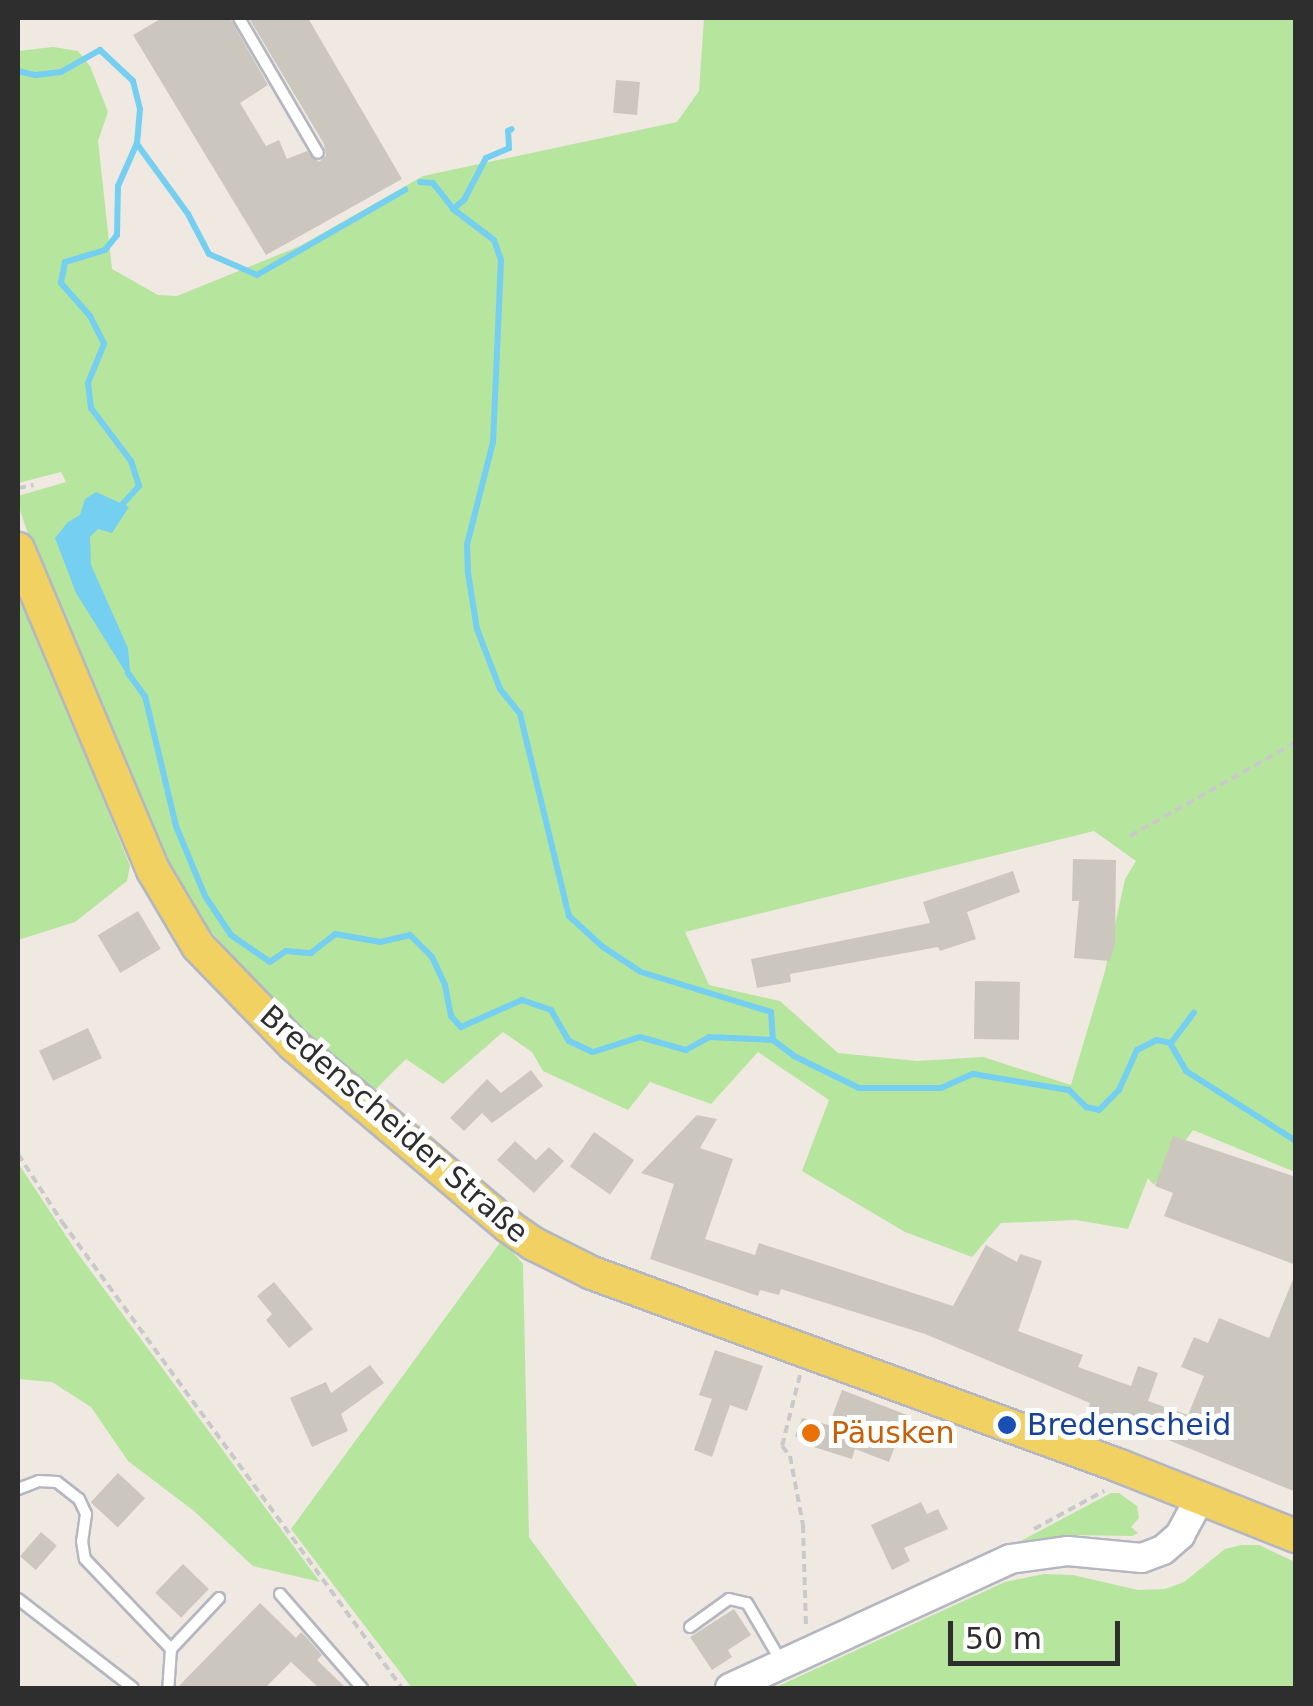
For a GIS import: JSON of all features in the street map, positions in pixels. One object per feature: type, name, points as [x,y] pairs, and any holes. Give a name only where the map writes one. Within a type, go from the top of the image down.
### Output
[{"type":"main road","name":"Bredenscheider Straße","points":[[18,550],[154,870],[198,946],[294,1045],[534,1244],[592,1273],[1120,1466],[1296,1536]]},
{"type":"main road","points":[[730,1688],[1010,1559],[1068,1552],[1142,1558],[1163,1550],[1180,1536],[1200,1498]]},
{"type":"lane","points":[[239,18],[318,153]]},
{"type":"lane","points":[[18,1489],[39,1481],[57,1482],[80,1500],[86,1514],[85,1559],[171,1649]]},
{"type":"lane","points":[[280,1594],[362,1688]]},
{"type":"lane","points":[[168,1688],[171,1649],[219,1598]]},
{"type":"lane","points":[[18,1599],[133,1688]]},
{"type":"lane","points":[[690,1627],[729,1599],[747,1603],[795,1658]]},
{"type":"path","points":[[18,488],[34,485]]},
{"type":"path","points":[[1130,836],[1296,742]]},
{"type":"path","points":[[18,1154],[62,1222],[402,1688]]},
{"type":"path","points":[[795,1658],[803,1525],[790,1456],[782,1446],[806,1352]]},
{"type":"path","points":[[1031,1530],[1091,1502],[1110,1486],[1120,1466]]},
{"type":"green space","points":[[704,18],[1295,18],[1295,1172],[1193,1130],[1154,1185],[1148,1178],[1128,1229],[1076,1220],[1001,1223],[972,1257],[905,1232],[802,1171],[829,1100],[758,1052],[711,1104],[650,1082],[628,1110],[543,1071],[532,1052],[503,1032],[443,1084],[406,1059],[374,1091],[269,997],[186,903],[113,755],[49,597],[18,504],[18,496],[66,482],[61,472],[18,483],[18,51],[53,47],[78,51],[90,66],[108,112],[98,141],[112,269],[158,295],[177,296],[300,246],[423,176],[677,122],[699,91]],"holes":[[[1094,831],[1136,861],[1125,879],[1105,971],[1071,1085],[983,1057],[917,1061],[838,1053],[780,1001],[709,985],[685,932]]]},
{"type":"green space","points":[[18,587],[130,866],[127,881],[75,922],[18,940]]},
{"type":"green space","points":[[18,1163],[76,1251],[320,1582],[253,1566],[194,1511],[128,1461],[91,1407],[52,1382],[18,1379]]},
{"type":"green space","points":[[502,1240],[523,1264],[529,1537],[639,1688],[412,1688],[291,1529]]},
{"type":"green space","points":[[1111,1493],[1119,1493],[1137,1506],[1139,1518],[1131,1527],[1138,1533],[1070,1535],[1017,1543]]},
{"type":"green space","points":[[1259,1545],[1295,1562],[1295,1688],[774,1688],[1005,1582],[1044,1574],[1073,1575],[1138,1590],[1165,1589],[1184,1582],[1225,1549]]},
{"type":"water","points":[[96,492],[129,507],[112,533],[98,529],[90,537],[91,565],[128,648],[131,681],[76,593],[55,538],[80,515],[85,499]]},
{"type":"building","points":[[162,18],[230,18],[268,85],[240,103],[266,146],[279,140],[287,159],[307,151],[319,162],[326,156],[324,144],[249,18],[308,18],[402,179],[266,255],[133,35]]},
{"type":"building","points":[[616,80],[640,82],[637,115],[613,113]]},
{"type":"building","points":[[1073,859],[1116,860],[1115,944],[1110,961],[1074,958],[1079,901],[1072,901]]},
{"type":"building","points":[[1013,871],[1020,892],[967,912],[976,939],[940,951],[938,947],[790,974],[791,982],[757,988],[751,959],[930,923],[923,902]]},
{"type":"building","points":[[138,911],[161,949],[120,973],[98,935]]},
{"type":"building","points":[[975,981],[1020,982],[1019,1040],[974,1039]]},
{"type":"building","points":[[88,1028],[102,1058],[53,1081],[39,1051]]},
{"type":"building","points":[[531,1070],[543,1086],[492,1123],[482,1113],[464,1131],[450,1118],[487,1079],[501,1093]]},
{"type":"building","points":[[697,1115],[717,1119],[700,1148],[733,1159],[705,1239],[755,1255],[759,1243],[953,1306],[986,1245],[1017,1262],[1020,1254],[1042,1261],[1018,1331],[1083,1355],[1078,1367],[1131,1386],[1138,1366],[1158,1373],[1148,1401],[1188,1415],[1204,1376],[1181,1367],[1194,1337],[1208,1343],[1219,1318],[1269,1338],[1296,1272],[1296,1492],[1139,1428],[1087,1413],[1090,1403],[925,1334],[781,1289],[779,1295],[760,1290],[758,1296],[650,1259],[674,1184],[641,1173]]},
{"type":"building","points":[[594,1132],[634,1160],[610,1195],[570,1166]]},
{"type":"building","points":[[1173,1136],[1296,1177],[1296,1265],[1164,1216],[1173,1193],[1155,1186]]},
{"type":"building","points":[[515,1141],[536,1160],[549,1147],[564,1161],[534,1193],[497,1160]]},
{"type":"building","points":[[274,1282],[313,1329],[289,1348],[266,1320],[272,1314],[257,1296]]},
{"type":"building","points":[[715,1350],[763,1366],[747,1411],[730,1405],[712,1457],[694,1450],[712,1399],[699,1395]]},
{"type":"building","points":[[370,1365],[384,1383],[341,1414],[348,1431],[312,1447],[290,1398],[326,1382],[331,1393]]},
{"type":"building","points":[[842,1390],[907,1415],[889,1462],[855,1449],[852,1459],[801,1443],[803,1439],[795,1436],[802,1418],[829,1425]]},
{"type":"building","points":[[118,1473],[145,1498],[118,1527],[91,1502]]},
{"type":"building","points":[[921,1502],[927,1514],[938,1509],[948,1529],[904,1548],[910,1561],[892,1570],[871,1525]]},
{"type":"building","points":[[41,1532],[57,1546],[36,1570],[20,1556]]},
{"type":"building","points":[[183,1564],[209,1589],[181,1618],[155,1593]]},
{"type":"building","points":[[260,1603],[296,1638],[301,1632],[322,1655],[317,1660],[346,1688],[319,1688],[291,1662],[265,1688],[177,1688]]},
{"type":"building","points":[[734,1609],[751,1635],[728,1650],[732,1657],[712,1670],[690,1637]]},
{"type":"waterway","points":[[18,71],[36,75],[61,72],[100,50],[133,81],[140,109],[137,143],[118,186],[117,235],[105,250],[65,262],[61,283],[90,316],[104,344],[88,383],[91,408],[131,461],[139,486],[121,506]]},
{"type":"waterway","points":[[453,209],[464,200],[486,158],[509,148],[508,131],[512,129]]},
{"type":"waterway","points":[[137,144],[188,214],[209,254],[257,275],[405,190]]},
{"type":"waterway","points":[[420,182],[433,183],[453,209],[494,240],[501,260],[493,442],[467,545],[468,573],[477,629],[500,689],[520,714],[569,916],[603,947],[641,972],[771,1012],[773,1040]]},
{"type":"waterway","points":[[128,673],[145,696],[176,826],[205,896],[231,935],[270,962],[286,951],[311,953],[335,934],[380,942],[410,935],[432,957],[445,985],[451,1016],[461,1027],[522,1000],[551,1010],[569,1041],[593,1052],[640,1037],[686,1050],[709,1037],[773,1040],[794,1056],[859,1088],[941,1088],[973,1074],[1069,1090],[1086,1107],[1099,1110],[1119,1090],[1137,1050],[1157,1040],[1170,1043],[1186,1071],[1296,1141]]},
{"type":"waterway","points":[[1171,1043],[1194,1013]]},
{"type":"place","name":"Bredenscheid","points":[[1007,1425]]},
{"type":"place","name":"Päusken","points":[[811,1433]]}]
